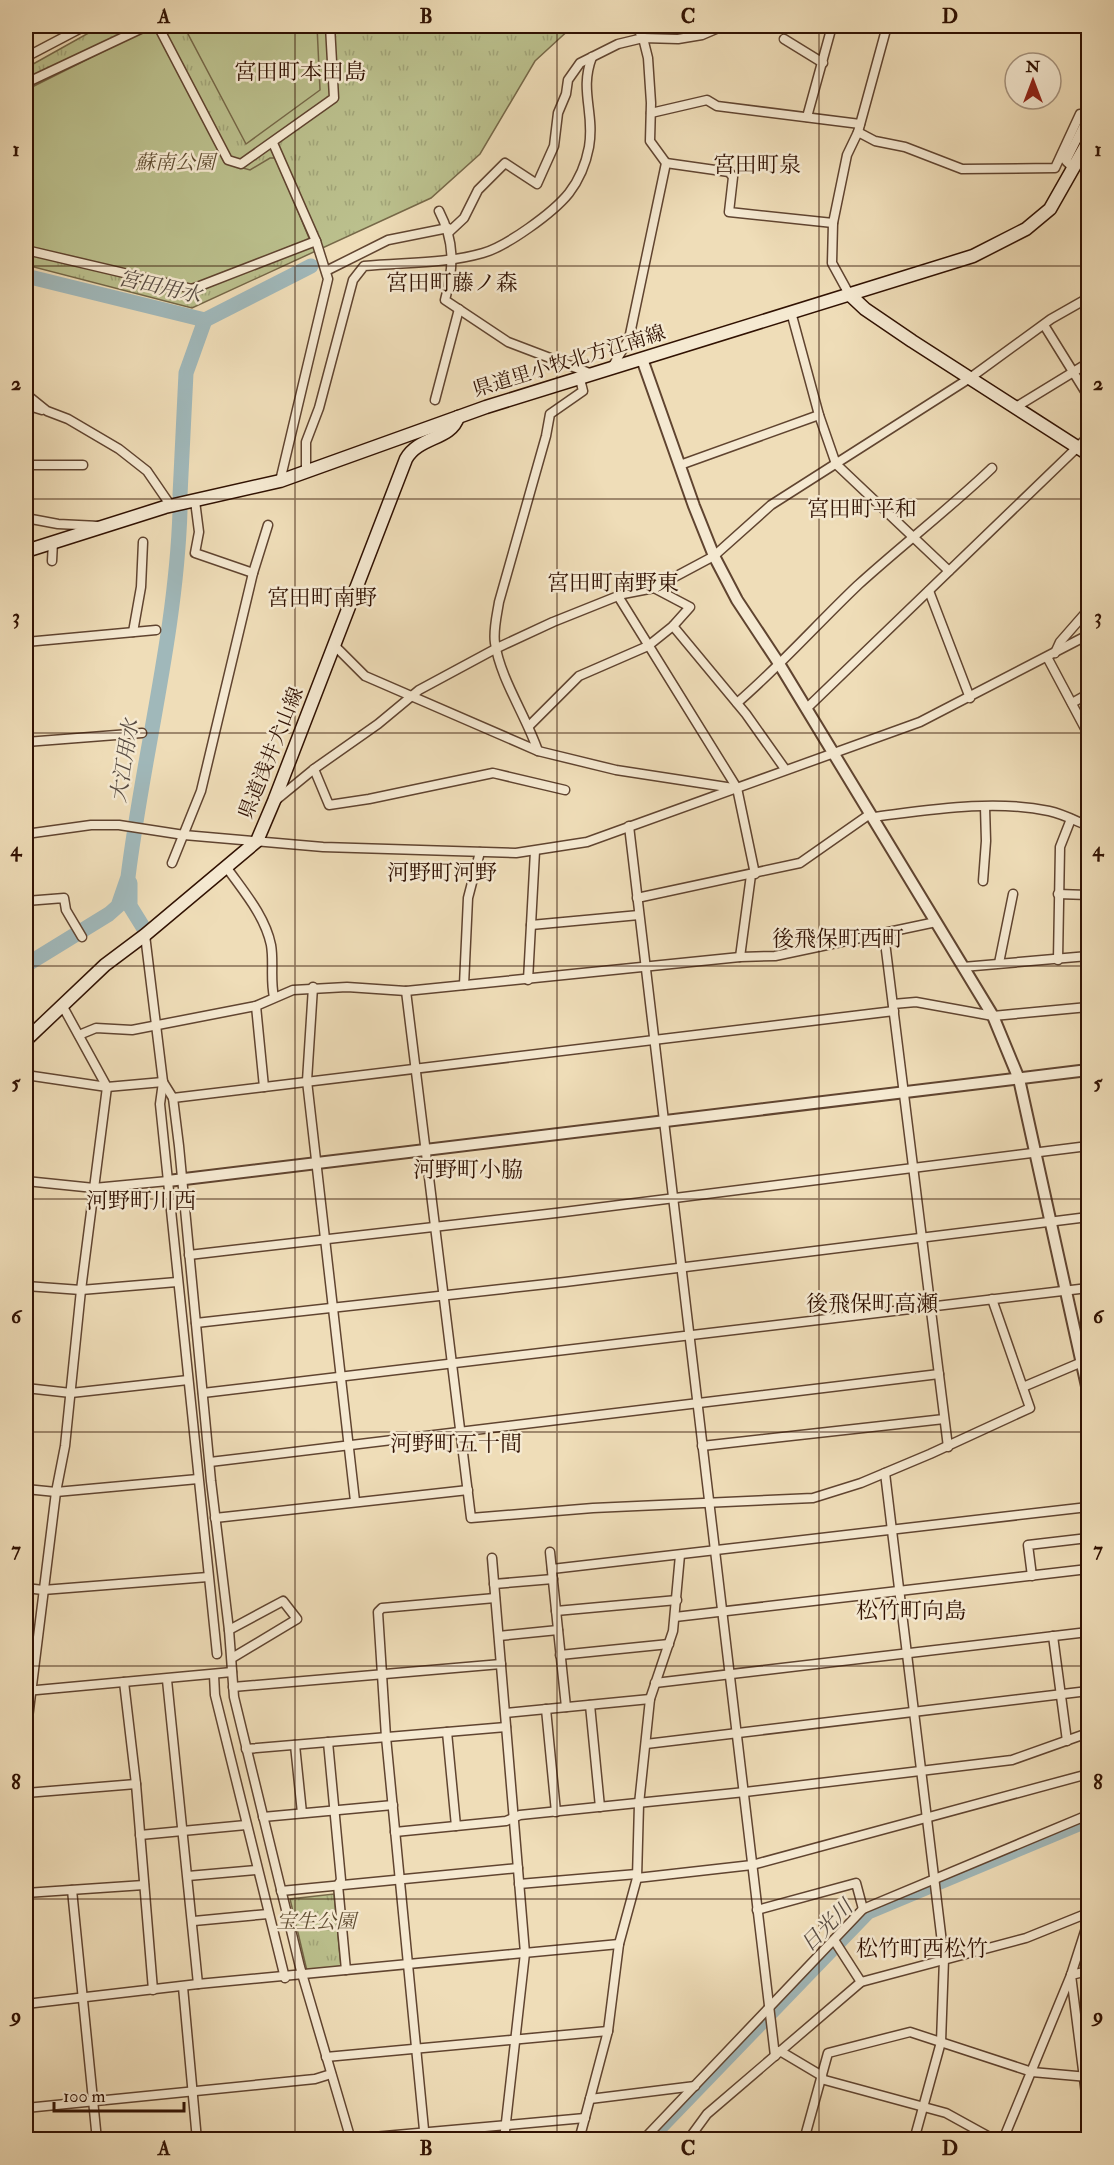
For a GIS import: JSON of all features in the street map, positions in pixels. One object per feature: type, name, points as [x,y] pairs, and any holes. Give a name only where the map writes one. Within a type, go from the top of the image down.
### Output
[{"type":"main road","points":[[1083,450],[865,309],[849,294],[973,256],[1026,229],[1050,209],[1089,142]]},
{"type":"main road","name":"県道里小牧北方江南線","points":[[26,551],[171,506],[280,481],[458,417],[849,294]]},
{"type":"main road","name":"県道浅井犬山線","points":[[26,1040],[105,965],[145,935],[257,841],[406,459],[420,443],[450,431],[458,417]]},
{"type":"street","points":[[26,57],[85,26]]},
{"type":"street","points":[[26,83],[147,26]]},
{"type":"street","points":[[158,26],[228,159],[241,164],[334,98],[330,26]]},
{"type":"street","points":[[636,26],[643,38],[648,58],[650,141],[666,163],[729,172],[733,177],[729,212],[833,223]]},
{"type":"street","points":[[328,270],[388,240],[448,230],[464,218],[478,190],[505,163],[537,184],[554,146],[558,113],[566,94],[568,80],[580,63],[618,44],[643,38],[678,39],[702,35],[723,26]]},
{"type":"street","points":[[807,117],[832,26]]},
{"type":"street","points":[[849,294],[832,263],[833,223],[847,155],[859,128],[887,26]]},
{"type":"street","points":[[784,39],[823,63]]},
{"type":"street","points":[[306,471],[306,442],[319,408],[353,280],[364,266],[451,259],[486,253],[524,231],[568,194],[583,168],[589,147],[592,117],[585,83],[592,57]]},
{"type":"street","points":[[651,114],[708,100],[717,106],[807,117],[859,128],[875,141],[904,147],[962,169],[1055,168],[1080,114],[1089,117],[1066,161],[1073,168]]},
{"type":"street","points":[[273,143],[328,270],[323,308],[280,481]]},
{"type":"street","points":[[610,369],[629,339],[666,163]]},
{"type":"street","points":[[439,211],[448,230],[451,259],[452,274],[445,300],[508,342],[594,375]]},
{"type":"street","points":[[26,250],[192,289],[316,241]]},
{"type":"street","points":[[274,801],[314,769],[378,724],[409,696],[496,648],[618,596],[654,588],[714,556],[771,505],[970,378],[1044,325],[1089,298]]},
{"type":"street","points":[[435,400],[459,309]]},
{"type":"street","points":[[791,312],[819,415],[836,464],[949,571]]},
{"type":"street","points":[[1044,325],[1089,396]]},
{"type":"street","points":[[642,359],[714,556],[737,600],[778,662],[993,1016],[1019,1078],[1067,1291],[1083,1345],[1082,1362],[1089,1391]]},
{"type":"street","points":[[1016,407],[1089,363]]},
{"type":"street","points":[[538,751],[496,648],[495,628],[499,602],[546,436],[550,414],[583,391],[580,379]]},
{"type":"street","points":[[26,394],[47,411]]},
{"type":"street","points":[[26,405],[68,419],[119,449],[147,471],[171,506]]},
{"type":"street","points":[[680,465],[819,415]]},
{"type":"street","points":[[806,709],[949,571],[1083,450],[1089,437]]},
{"type":"street","points":[[26,465],[82,465]]},
{"type":"street","points":[[737,703],[757,688],[778,662],[913,537],[952,506],[992,468]]},
{"type":"street","points":[[195,501],[199,532],[195,553],[253,573]]},
{"type":"street","points":[[26,518],[58,524],[105,526]]},
{"type":"street","points":[[172,863],[201,791],[253,573],[268,525]]},
{"type":"street","points":[[52,561],[53,542]]},
{"type":"street","points":[[133,632],[141,587],[143,542]]},
{"type":"street","points":[[529,726],[579,676],[648,646],[673,626],[690,607],[654,588]]},
{"type":"street","points":[[929,591],[970,698]]},
{"type":"street","points":[[618,596],[736,788],[753,874],[740,957]]},
{"type":"street","points":[[1056,653],[1060,642],[1089,610]]},
{"type":"street","points":[[673,626],[737,703],[785,769]]},
{"type":"street","points":[[26,642],[156,630]]},
{"type":"street","points":[[26,834],[91,825],[129,826],[184,835],[257,841],[480,852],[536,851],[587,842],[920,722],[1089,635]]},
{"type":"street","points":[[334,645],[365,676],[538,751],[616,770],[736,788]]},
{"type":"street","points":[[1047,657],[1089,734]]},
{"type":"street","points":[[1072,704],[1089,694]]},
{"type":"street","points":[[26,742],[142,733]]},
{"type":"street","points":[[314,769],[329,805],[369,800],[493,774],[566,790]]},
{"type":"street","points":[[983,881],[986,841],[985,807]]},
{"type":"street","points":[[637,898],[800,863],[872,816],[924,810],[985,807],[1033,808],[1089,826]]},
{"type":"street","points":[[1058,960],[1060,847],[1071,819]]},
{"type":"street","points":[[629,826],[714,1550],[745,1792],[769,2013],[777,2054]]},
{"type":"street","points":[[528,980],[536,851]]},
{"type":"street","points":[[464,986],[468,898],[480,852]]},
{"type":"street","points":[[227,868],[260,914],[272,947],[270,980],[274,997]]},
{"type":"street","points":[[999,963],[1013,894]]},
{"type":"street","points":[[1058,894],[1089,896]]},
{"type":"street","points":[[26,902],[64,898],[66,910],[79,933]]},
{"type":"street","points":[[531,925],[639,915]]},
{"type":"street","points":[[79,1035],[96,1028],[132,1030],[256,1006],[293,990],[313,987],[406,991],[645,966],[775,956],[936,922]]},
{"type":"street","points":[[884,934],[948,1447]]},
{"type":"street","points":[[145,935],[163,1082],[160,1104],[217,1654]]},
{"type":"street","points":[[963,967],[1089,956]]},
{"type":"street","points":[[313,987],[307,1082],[355,1501]]},
{"type":"street","points":[[406,991],[471,1518],[813,1498],[885,1473],[948,1447],[1030,1408],[992,1299]]},
{"type":"street","points":[[173,1098],[654,1040],[893,1008],[916,1002],[993,1016],[1089,1007]]},
{"type":"street","points":[[26,1734],[28,1691],[71,1393],[106,1087],[62,1005]]},
{"type":"street","points":[[256,1006],[264,1087]]},
{"type":"street","points":[[26,1181],[94,1188],[168,1181],[1089,1070]]},
{"type":"street","points":[[26,1075],[106,1087],[163,1082]]},
{"type":"street","points":[[163,1082],[173,1098],[215,1518],[230,1630],[233,1687],[246,1749],[302,1974],[351,2139],[425,2136],[506,2125],[585,2118]]},
{"type":"street","points":[[189,1255],[435,1228],[1089,1146]]},
{"type":"street","points":[[196,1323],[1089,1217]]},
{"type":"street","points":[[26,1286],[81,1290],[177,1282]]},
{"type":"street","points":[[203,1393],[1089,1288]]},
{"type":"street","points":[[1023,1387],[1082,1362]]},
{"type":"street","points":[[210,1462],[939,1374]]},
{"type":"street","points":[[26,1388],[71,1393],[188,1380]]},
{"type":"street","points":[[702,1446],[944,1419]]},
{"type":"street","points":[[885,1473],[945,1959],[940,2042],[914,2139]]},
{"type":"street","points":[[26,1489],[56,1492],[198,1479]]},
{"type":"street","points":[[215,1518],[468,1490]]},
{"type":"street","points":[[552,1569],[1089,1507]]},
{"type":"street","points":[[1032,1576],[1028,1545],[1089,1538]]},
{"type":"street","points":[[550,1552],[566,1707]]},
{"type":"street","points":[[579,2139],[608,2031],[619,1944],[637,1876],[639,1804],[650,1699],[669,1644],[675,1617],[680,1555]]},
{"type":"street","points":[[492,1558],[525,1953],[504,2139]]},
{"type":"street","points":[[675,1617],[1089,1569]]},
{"type":"street","points":[[26,1588],[44,1590],[208,1577]]},
{"type":"street","points":[[494,1584],[553,1579]]},
{"type":"street","points":[[425,2136],[386,1737],[378,1612],[382,1608],[495,1598]]},
{"type":"street","points":[[556,1611],[676,1600]]},
{"type":"street","points":[[230,1630],[284,1601],[297,1619],[232,1658]]},
{"type":"street","points":[[499,1636],[558,1630]]},
{"type":"street","points":[[655,1683],[1089,1632]]},
{"type":"street","points":[[1053,1636],[1067,1741]]},
{"type":"street","points":[[560,1655],[669,1644]]},
{"type":"street","points":[[233,1687],[501,1664]]},
{"type":"street","points":[[28,1691],[167,1680],[232,1672]]},
{"type":"street","points":[[214,1675],[215,1695],[285,1978]]},
{"type":"street","points":[[167,1680],[194,1921],[198,1984]]},
{"type":"street","points":[[124,1682],[136,1784],[153,1990]]},
{"type":"street","points":[[646,1744],[1089,1691]]},
{"type":"street","points":[[506,1713],[650,1699]]},
{"type":"street","points":[[590,1705],[600,1807]]},
{"type":"street","points":[[546,1709],[556,1812]]},
{"type":"street","points":[[246,1749],[506,1727]]},
{"type":"street","points":[[447,1732],[456,1826]]},
{"type":"street","points":[[395,1832],[1012,1760],[1089,1733]]},
{"type":"street","points":[[328,1742],[341,1880],[338,1885],[346,1970]]},
{"type":"street","points":[[295,1745],[302,1814]]},
{"type":"street","points":[[519,1884],[752,1865],[1089,1774]]},
{"type":"street","points":[[26,1794],[136,1784]]},
{"type":"street","points":[[263,1817],[393,1805]]},
{"type":"street","points":[[643,2139],[836,1943],[863,1909],[935,1882],[1089,1815]]},
{"type":"street","points":[[140,1835],[246,1825]]},
{"type":"street","points":[[281,1891],[518,1868]]},
{"type":"street","points":[[188,1876],[257,1870]]},
{"type":"street","points":[[757,1910],[856,1883],[863,1909]]},
{"type":"street","points":[[26,1893],[144,1884]]},
{"type":"street","points":[[72,1890],[81,1998],[97,2139]]},
{"type":"street","points":[[688,2139],[707,2114],[861,1982],[1026,1938],[1089,1913]]},
{"type":"street","points":[[194,1921],[268,1914]]},
{"type":"street","points":[[1004,2139],[1071,1975],[1089,1922]]},
{"type":"street","points":[[836,1943],[861,1982]]},
{"type":"street","points":[[26,2004],[198,1984],[285,1978],[302,1974],[619,1944]]},
{"type":"street","points":[[1071,1975],[1089,1971]]},
{"type":"street","points":[[1071,1975],[1087,2077],[1089,2110]]},
{"type":"street","points":[[183,1987],[197,2139]]},
{"type":"street","points":[[326,2057],[608,2031]]},
{"type":"street","points":[[804,2139],[828,2053],[909,2032],[1032,2072],[1087,2077]]},
{"type":"street","points":[[777,2054],[821,2078],[953,2116],[995,2139]]},
{"type":"street","points":[[26,2108],[315,2079],[331,2074]]},
{"type":"street","points":[[590,2099],[695,2086]]},
{"type":"green space","name":"蘇南公園","points":[[101,26],[573,26],[535,61],[480,154],[431,198],[192,308],[26,265],[26,68]]},
{"type":"green space","points":[[200,26],[317,26],[320,90],[246,144],[187,32]]},
{"type":"green space","points":[[152,27],[157,28],[225,163],[250,170],[270,158],[276,158],[309,238],[307,242],[296,244],[193,286],[26,246],[26,90]]},
{"type":"green space","name":"宝生公園","points":[[334,1894],[341,1966],[307,1971],[290,1899]]},
{"type":"waterway","name":"宮田用水","points":[[26,276],[205,320],[311,266]]},
{"type":"waterway","name":"大江用水","points":[[180,495],[186,373],[205,320]]},
{"type":"waterway","name":"大江用水","points":[[26,965],[109,914],[118,906],[128,877],[166,649],[180,511]]},
{"type":"waterway","points":[[130,883],[130,906],[143,927]]},
{"type":"waterway","name":"日光川","points":[[651,2137],[868,1912],[1088,1820]]},
{"type":"district","name":"宮田町本田島","points":[[300,72]]},
{"type":"district","name":"宮田町泉","points":[[757,165]]},
{"type":"district","name":"宮田町藤ノ森","points":[[452,283]]},
{"type":"district","name":"宮田町平和","points":[[862,509]]},
{"type":"district","name":"宮田町南野東","points":[[613,583]]},
{"type":"district","name":"宮田町南野","points":[[322,598]]},
{"type":"district","name":"河野町河野","points":[[442,873]]},
{"type":"district","name":"後飛保町西町","points":[[838,939]]},
{"type":"district","name":"河野町小脇","points":[[468,1170]]},
{"type":"district","name":"河野町川西","points":[[141,1201]]},
{"type":"district","name":"後飛保町高瀬","points":[[872,1304]]},
{"type":"district","name":"河野町五十間","points":[[456,1444]]},
{"type":"district","name":"松竹町向島","points":[[911,1611]]},
{"type":"district","name":"松竹町西松竹","points":[[922,1949]]}]
